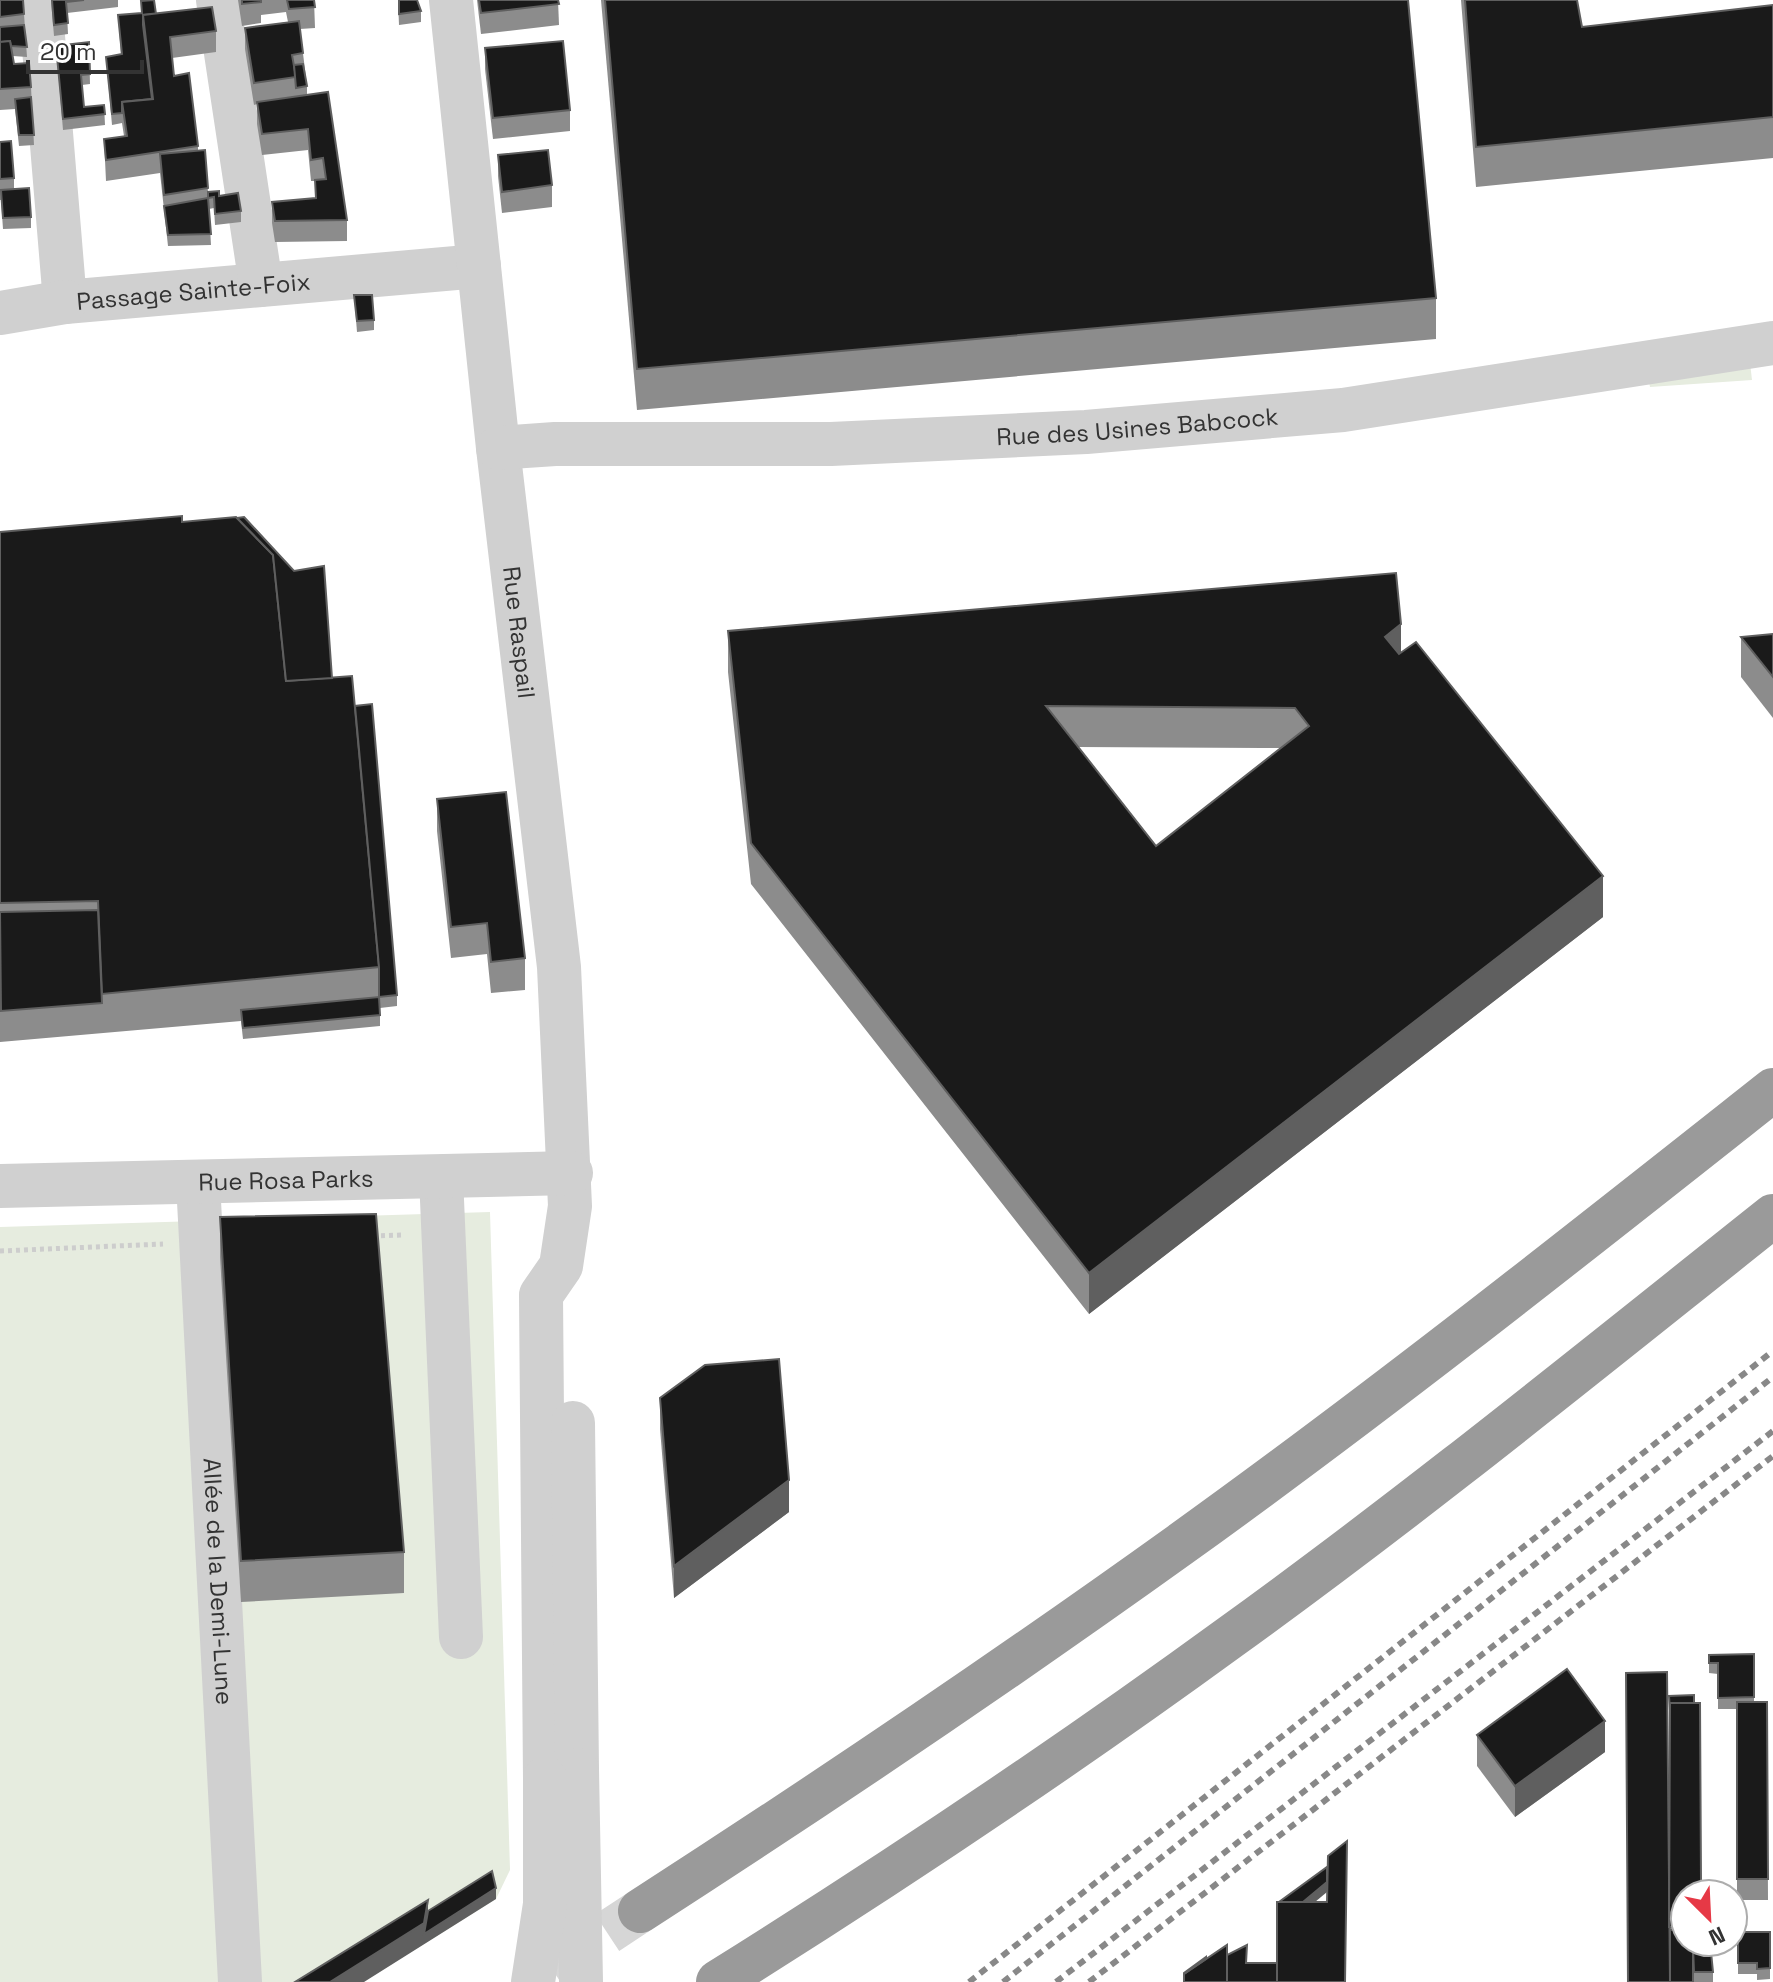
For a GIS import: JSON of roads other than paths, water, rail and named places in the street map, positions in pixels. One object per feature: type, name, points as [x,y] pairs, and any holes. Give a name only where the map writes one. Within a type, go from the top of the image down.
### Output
[{"type":"highway","points":[[640,1911],[817,1797],[1182,1543],[1538,1277],[1773,1090]]},
{"type":"highway","points":[[718,1982],[1025,1782],[1229,1638],[1418,1498],[1773,1216]]},
{"type":"street","name":"Passage Sainte-Foix","points":[[40,0],[65,302],[479,266]]},
{"type":"street","points":[[218,0],[261,285]]},
{"type":"street","name":"Rue Raspail","points":[[451,0],[498,448],[559,967],[571,1173],[561,1266],[571,1293],[561,1774]]},
{"type":"street","points":[[0,313],[65,302]]},
{"type":"street","name":"Rue des Usines Babcock","points":[[498,448],[555,444],[831,444],[1101,431],[1343,410],[1773,343]]},
{"type":"street","name":"Rue Rosa Parks","points":[[0,1186],[571,1173]]},
{"type":"street","points":[[441,1177],[461,1637]]},
{"type":"street","name":"Allée de la Demi-Lune","points":[[198,1182],[240,1982]]},
{"type":"street","points":[[533,1982],[561,1774]]},
{"type":"street","points":[[561,1774],[581,1982]]},
{"type":"tunnel","points":[[552,1969],[640,1911]]},
{"type":"railway","points":[[969,1982],[1773,1351]]},
{"type":"railway","points":[[1003,1982],[1773,1377]]},
{"type":"railway","points":[[1056,1982],[1773,1431]]},
{"type":"railway","points":[[1089,1982],[1773,1456]]}]
